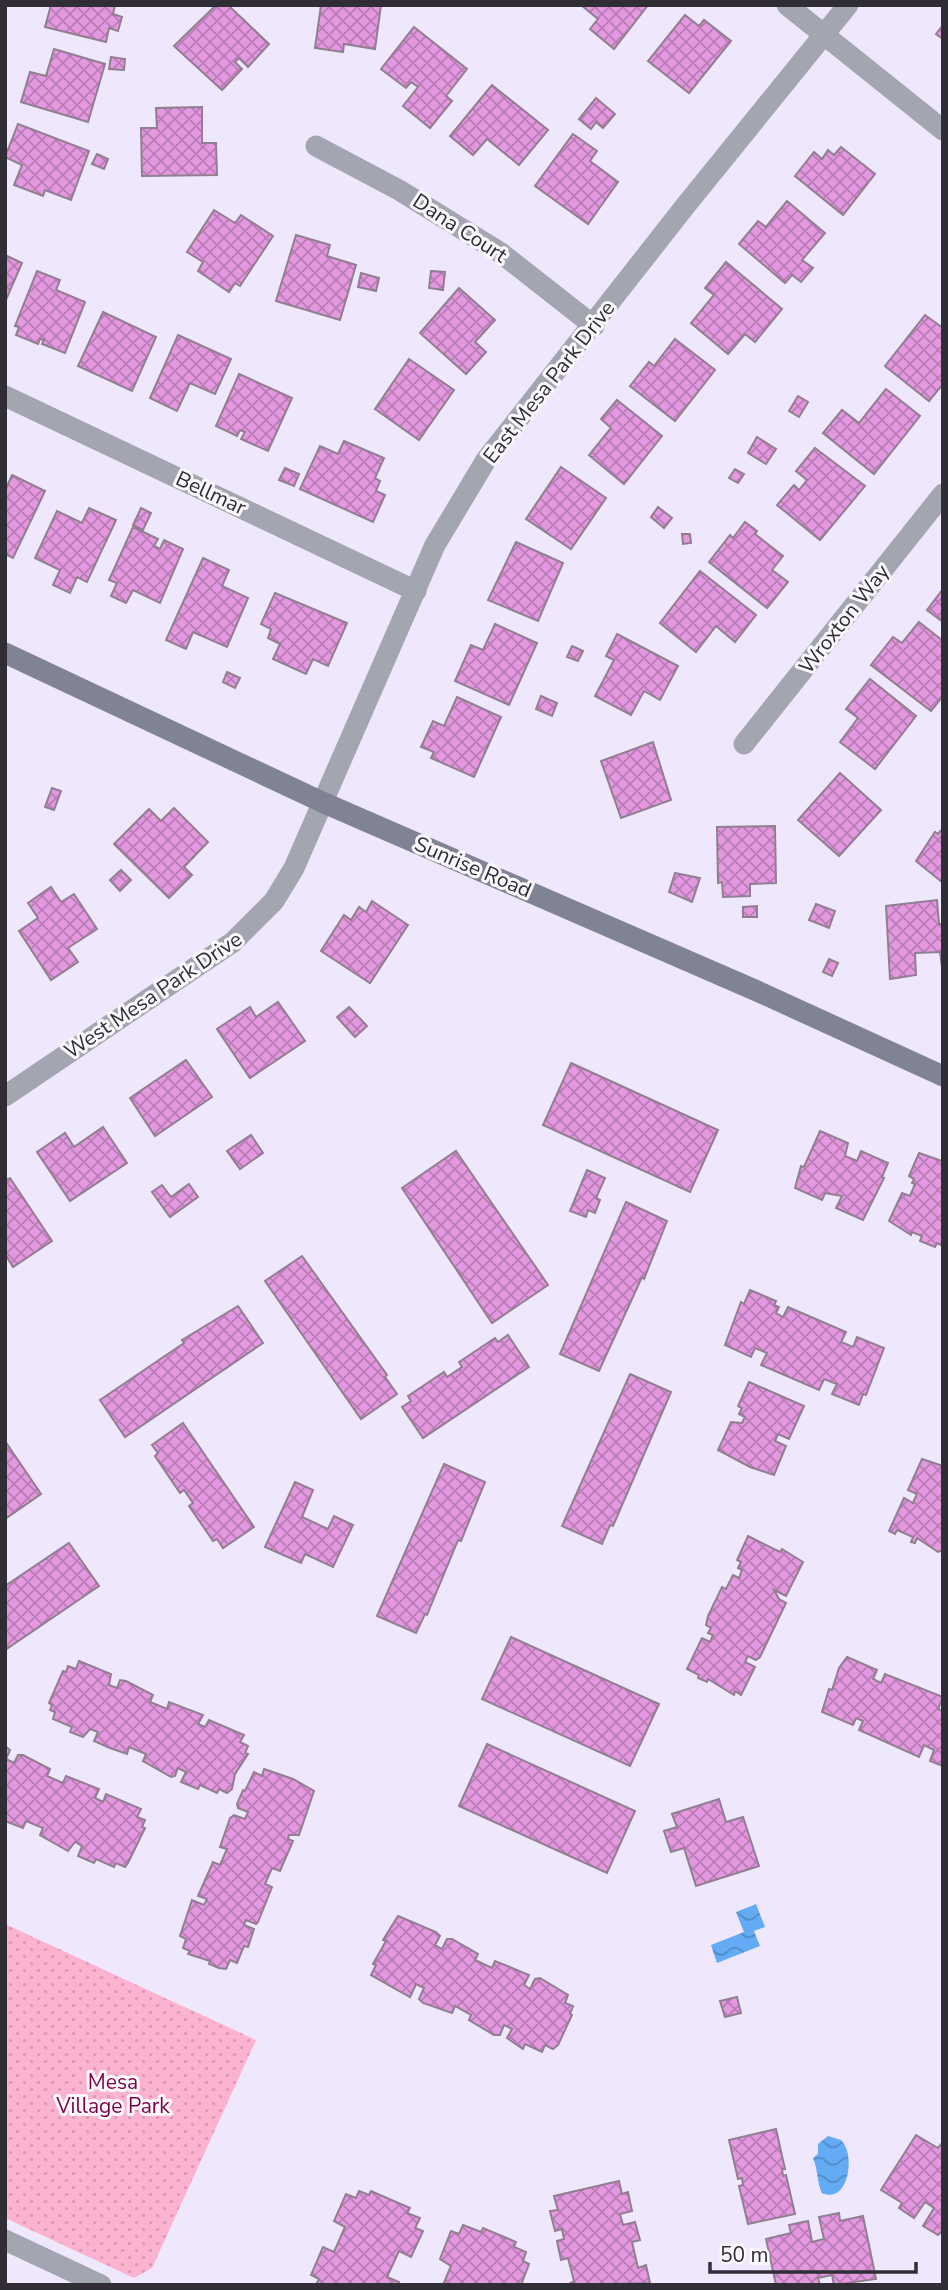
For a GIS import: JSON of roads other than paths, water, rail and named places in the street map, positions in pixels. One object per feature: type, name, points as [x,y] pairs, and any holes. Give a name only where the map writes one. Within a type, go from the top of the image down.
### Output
[{"type":"main road","name":"Sunrise Road","points":[[5,653],[322,802],[757,991],[943,1076]]},
{"type":"street","points":[[787,5],[943,130]]},
{"type":"street","name":"East Mesa Park Drive","points":[[322,802],[435,545],[486,460],[848,5]]},
{"type":"street","name":"Dana Court","points":[[316,146],[399,190],[501,253],[594,326]]},
{"type":"street","name":"Bellmar","points":[[5,396],[416,591]]},
{"type":"street","name":"Wroxton Way","points":[[744,744],[943,494]]},
{"type":"street","name":"West Mesa Park Drive","points":[[5,1096],[248,930],[274,901],[294,868],[322,802]]},
{"type":"street","points":[[5,2240],[101,2285]]},
{"type":"water","points":[[756,1904],[765,1927],[754,1931],[760,1946],[717,1963],[711,1945],[744,1932],[736,1912]]},
{"type":"water","points":[[828,2136],[841,2140],[846,2147],[849,2166],[844,2185],[831,2195],[822,2193],[813,2158],[818,2154],[818,2144]]},
{"type":"park label","name":"Mesa Village Park","points":[[113,2094]]}]
